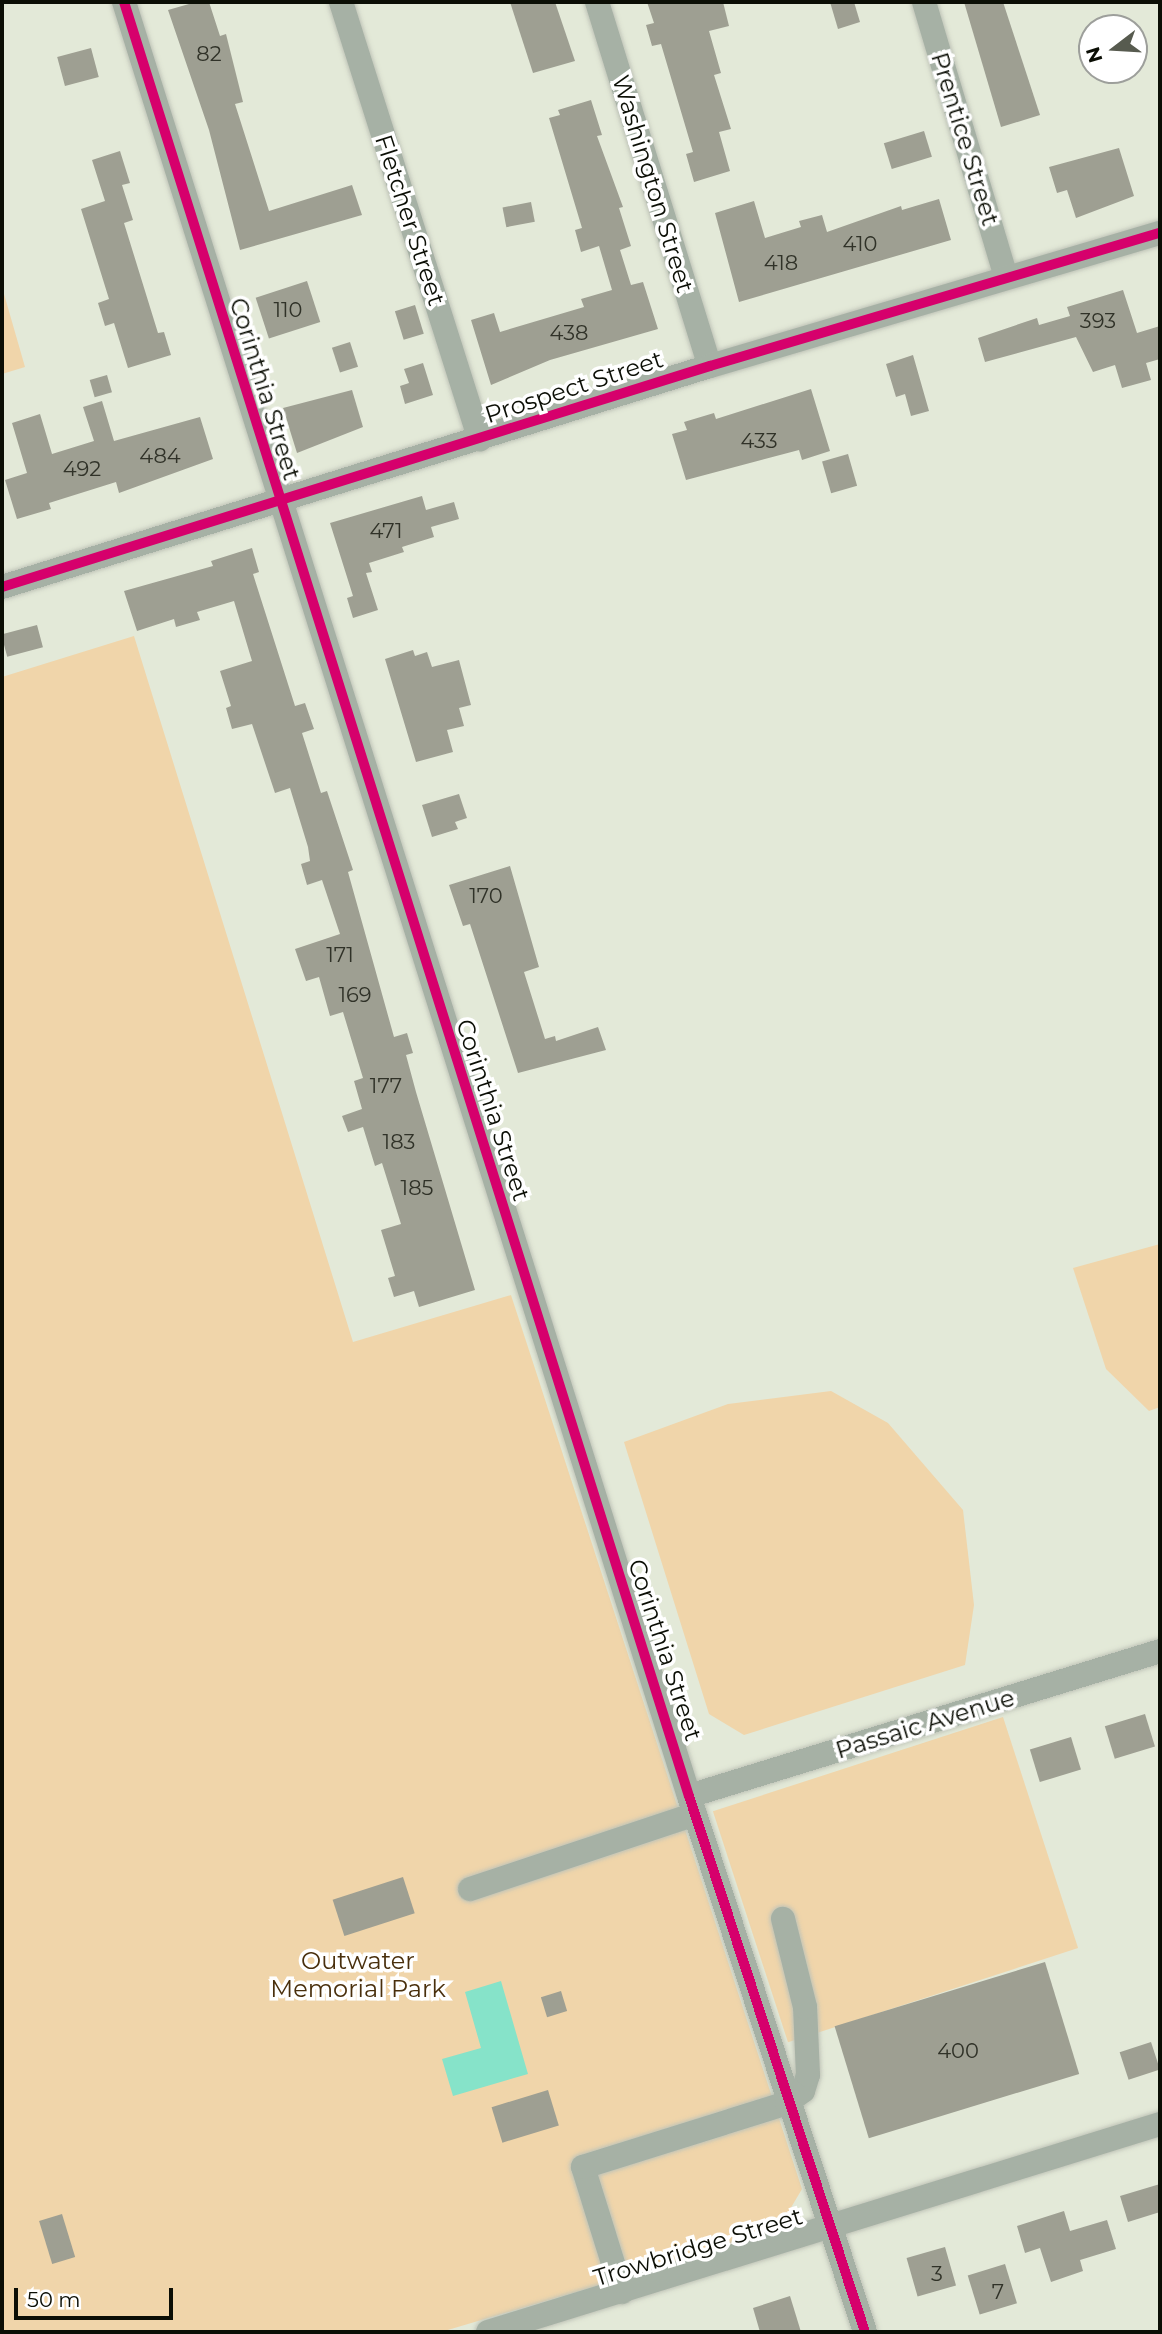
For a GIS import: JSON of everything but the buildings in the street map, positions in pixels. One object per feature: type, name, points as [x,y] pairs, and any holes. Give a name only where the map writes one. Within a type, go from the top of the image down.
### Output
[{"type":"street","name":"Corinthia Street","points":[[124,2],[277,501],[787,2103],[865,2332]]},
{"type":"street","name":"Fletcher Street","points":[[341,2],[480,439]]},
{"type":"street","name":"Washington Street","points":[[597,2],[710,366]]},
{"type":"street","name":"Prentice Street","points":[[924,2],[1006,277]]},
{"type":"street","name":"Prospect Street","points":[[2,587],[710,366],[1160,233]]},
{"type":"street","name":"Passaic Avenue","points":[[470,1889],[692,1805],[1160,1651]]},
{"type":"street","points":[[622,2292],[583,2167],[787,2103],[803,2091],[808,2075],[800,1975],[783,1919]]},
{"type":"street","name":"Trowbridge Street","points":[[488,2332],[828,2229],[1160,2124]]},
{"type":"green space","points":[[2,287],[25,367],[2,374]]},
{"type":"green space","name":"Outwater Memorial Park","points":[[134,636],[353,1342],[511,1295],[802,2189],[776,2233],[441,2332],[4,2332],[2,2325],[2,677]]},
{"type":"green space","points":[[1160,1244],[1160,1407],[1149,1411],[1106,1369],[1073,1268]]},
{"type":"green space","points":[[831,1391],[888,1423],[963,1510],[974,1605],[965,1665],[744,1735],[709,1714],[624,1442],[728,1404]]},
{"type":"green space","points":[[1003,1717],[1078,1948],[788,2042],[713,1811]]},
{"type":"water","points":[[501,1981],[528,2074],[453,2096],[442,2059],[481,2048],[465,1992]]},
{"type":"cycle path","points":[[124,2],[689,1796],[865,2332]]},
{"type":"cycle path","points":[[2,587],[710,366],[1160,233]]}]
